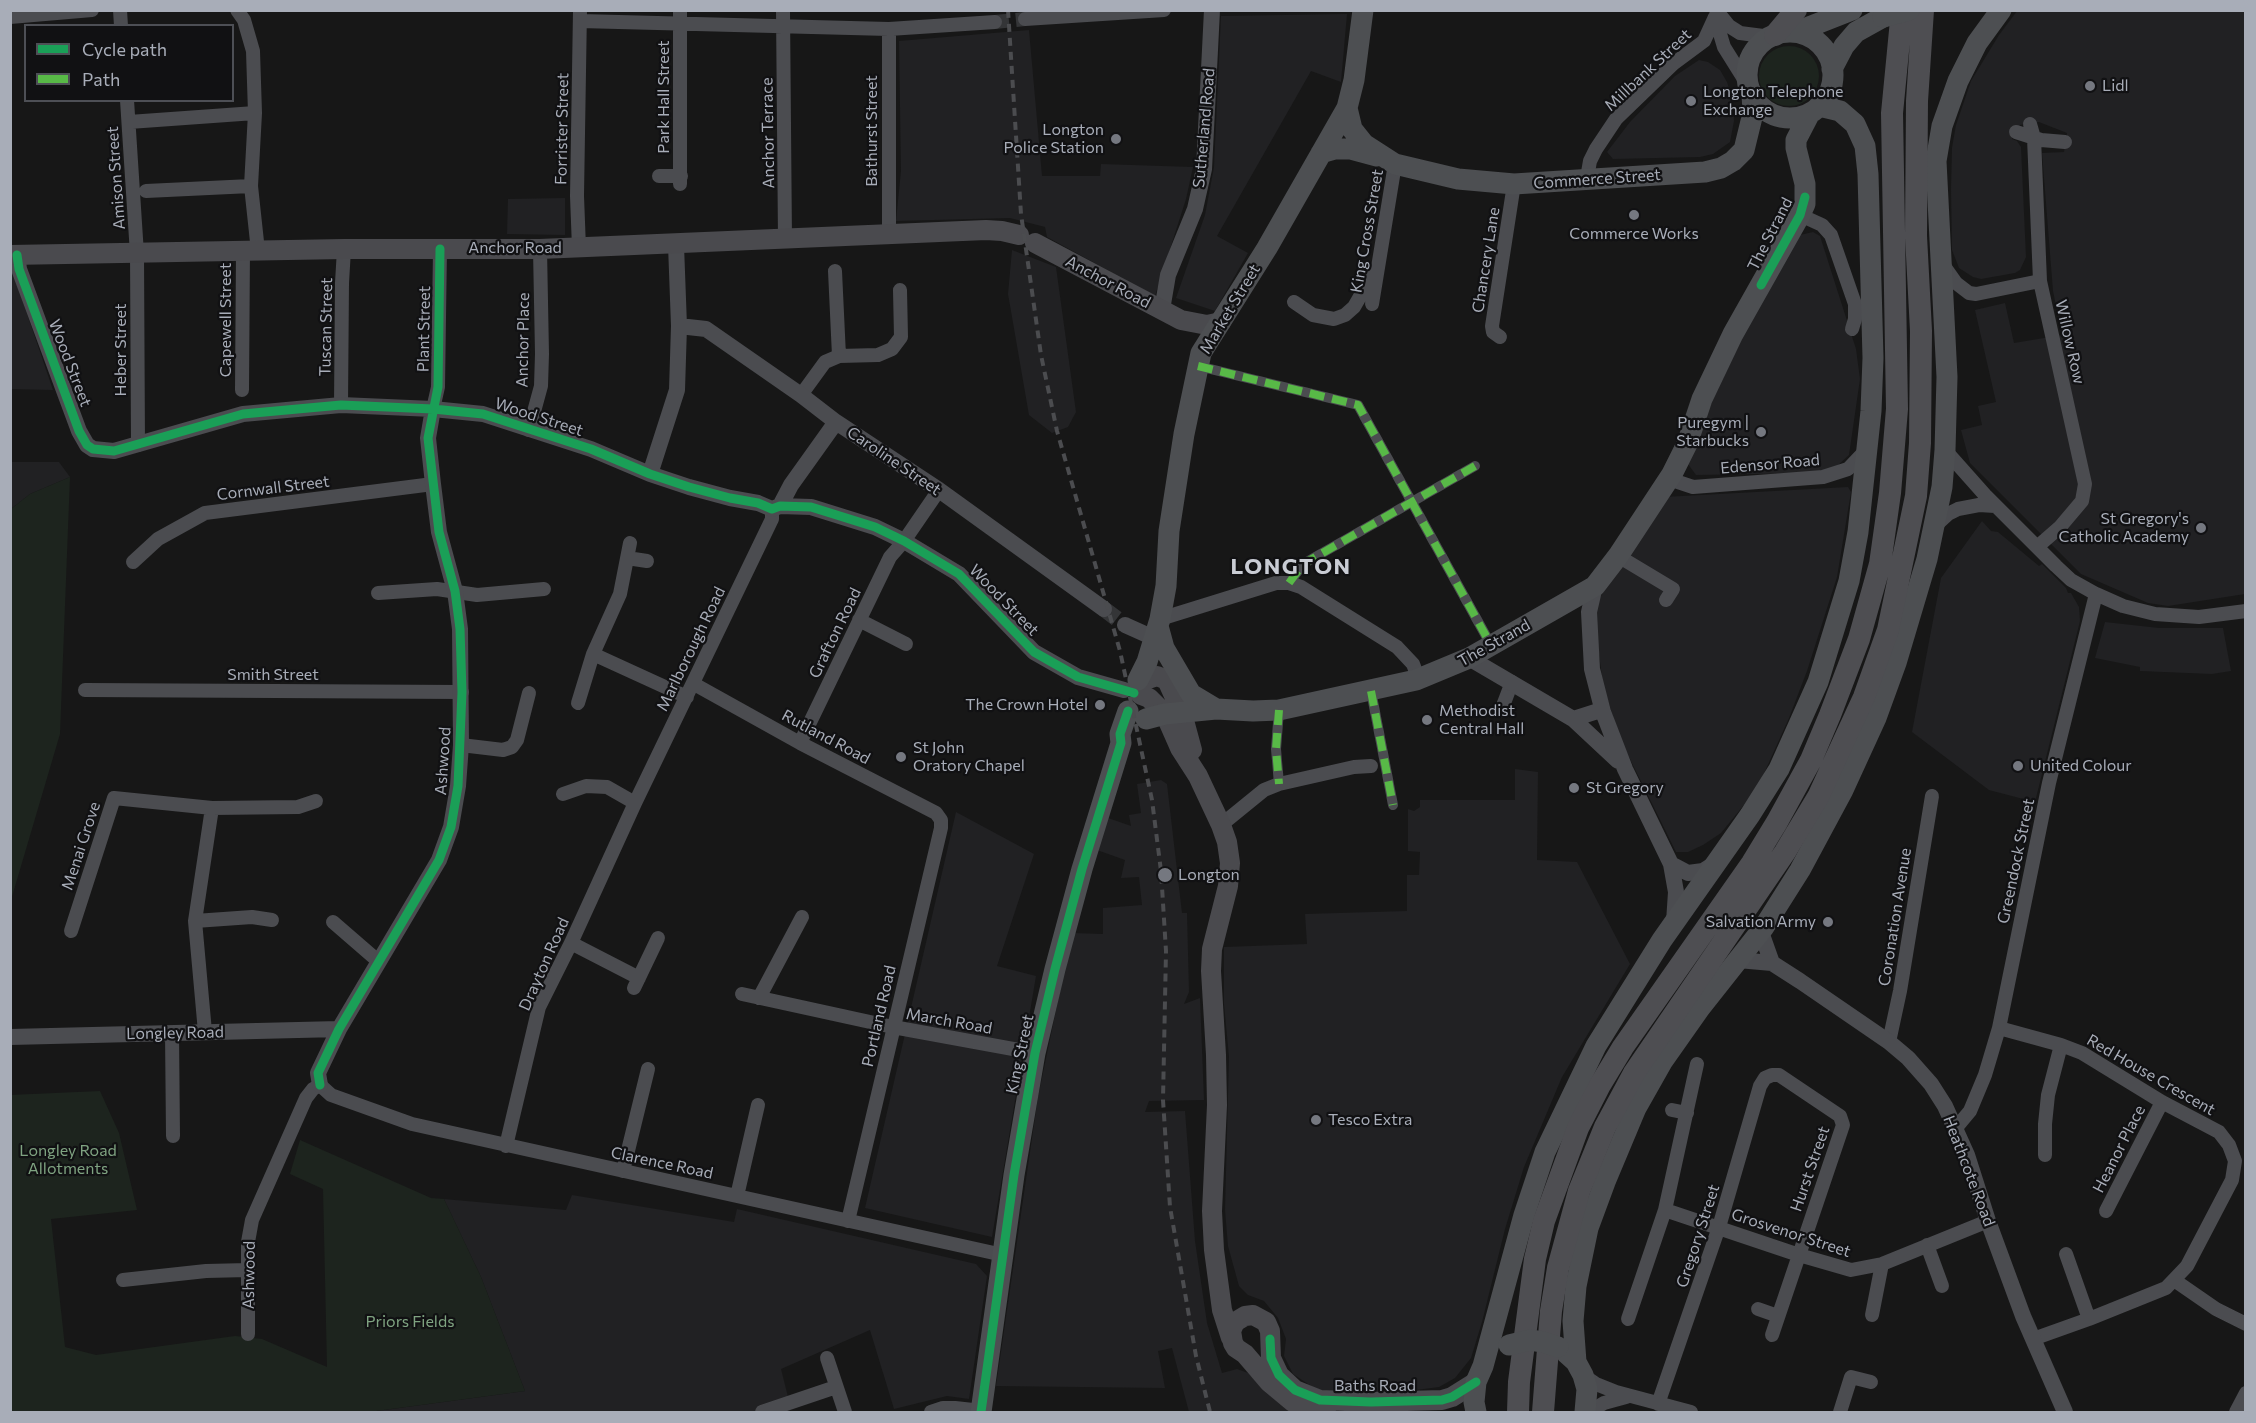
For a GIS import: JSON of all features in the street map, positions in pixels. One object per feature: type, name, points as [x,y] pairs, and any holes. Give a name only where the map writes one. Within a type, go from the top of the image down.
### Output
[{"type":"highway","points":[[1543,1413],[1551,1311],[1558,1268],[1580,1191],[1605,1127],[1634,1072],[1785,852],[1818,797],[1864,697],[1888,630],[1916,496],[1920,443],[1921,331],[1916,236],[1917,101],[1923,10]]},
{"type":"highway","points":[[1518,1413],[1519,1382],[1535,1260],[1544,1221],[1578,1128],[1623,1047],[1752,863],[1805,771],[1830,715],[1859,639],[1877,575],[1890,493],[1897,409],[1892,14]]},
{"type":"main road","name":"Market Street","points":[[1141,708],[1166,586],[1172,510],[1199,360],[1267,248],[1347,108],[1354,80],[1363,10]]},
{"type":"main road","points":[[1476,1413],[1474,1402],[1479,1374],[1524,1215],[1545,1152],[1596,1046],[1674,922],[1750,815],[1779,769],[1818,682],[1849,581],[1858,532],[1867,449],[1873,358],[1867,159],[1860,132],[1849,117],[1840,111],[1814,110],[1796,117],[1780,116],[1762,107],[1751,90],[1748,73],[1750,60],[1760,45],[1784,29],[1852,10]]},
{"type":"main road","points":[[1814,110],[1830,91],[1833,69],[1844,46],[1856,32],[1892,14],[1908,10]]},
{"type":"main road","points":[[1587,1413],[1587,1389],[1579,1369],[1573,1322],[1576,1286],[1588,1228],[1605,1182],[1636,1108],[1662,1062],[1700,1008],[1761,932],[1811,850],[1843,790],[1876,718],[1896,663],[1927,559],[1941,488],[1945,450],[1947,378],[1936,161],[1942,126],[1958,81],[1977,43],[2001,10]]},
{"type":"main road","points":[[1784,29],[1810,37],[1817,42],[1828,55],[1833,69]]},
{"type":"main road","name":"Commerce Street","points":[[1321,153],[1335,149],[1351,149],[1458,179],[1514,184],[1706,172],[1721,168],[1733,161],[1744,150],[1751,122],[1751,90]]},
{"type":"main road","name":"Commerce Street","points":[[1347,108],[1352,129],[1364,144],[1392,162]]},
{"type":"main road","name":"The Strand","points":[[1141,708],[1279,710],[1416,680],[1469,658],[1595,586],[1618,556],[1672,474],[1687,444],[1702,399],[1733,334],[1800,214],[1804,204],[1805,184],[1796,140],[1798,133],[1814,110]]},
{"type":"main road","name":"Anchor Road","points":[[14,255],[344,249],[579,248],[986,230],[1002,231],[1027,239],[1181,320],[1207,325],[1221,322]]},
{"type":"main road","points":[[1181,320],[1199,360]]},
{"type":"main road","points":[[1157,627],[1164,648],[1191,694],[1216,709]]},
{"type":"main road","name":"Baths Road","points":[[1141,708],[1180,748],[1198,776],[1221,825],[1227,842],[1230,863],[1228,886],[1216,931],[1211,971],[1217,1105],[1212,1211],[1214,1250],[1222,1310],[1236,1348],[1245,1354],[1269,1382],[1284,1396],[1303,1406],[1326,1413]]},
{"type":"main road","name":"King Street","points":[[981,1412],[1016,1164],[1035,1053],[1054,969],[1082,869],[1141,708]]},
{"type":"main road","name":"Baths Road","points":[[1220,1287],[1238,1306],[1266,1323],[1270,1331],[1271,1358],[1279,1376],[1295,1390],[1320,1400],[1371,1402],[1442,1400],[1452,1397],[1479,1374]]},
{"type":"main road","points":[[1231,1338],[1235,1322],[1250,1315]]},
{"type":"main road","points":[[1245,1354],[1261,1352],[1270,1339]]},
{"type":"main road","points":[[1479,1374],[1499,1350],[1530,1340],[1558,1347],[1579,1369]]},
{"type":"street","points":[[10,17],[92,10]]},
{"type":"street","name":"Capewell Street","points":[[237,10],[244,20],[253,51],[255,113],[242,390]]},
{"type":"street","points":[[1025,20],[1164,10]]},
{"type":"street","name":"Sutherland Road","points":[[1162,310],[1168,275],[1195,209],[1204,169],[1212,10]]},
{"type":"street","points":[[1715,13],[1740,33],[1784,29]]},
{"type":"street","points":[[1715,13],[1724,47],[1751,90]]},
{"type":"street","name":"Millbank Street","points":[[1587,178],[1590,161],[1598,144],[1616,119],[1673,64],[1704,41],[1715,13]]},
{"type":"street","points":[[580,16],[783,18],[889,29],[995,22]]},
{"type":"street","name":"Forrister Street","points":[[579,248],[577,196],[580,16]]},
{"type":"street","name":"Park Hall Street","points":[[659,176],[680,180],[680,16]]},
{"type":"street","name":"Anchor Terrace","points":[[783,18],[785,240]]},
{"type":"street","name":"Bathurst Street","points":[[889,29],[889,234]]},
{"type":"street","name":"Amison Street","points":[[127,102],[137,254]]},
{"type":"street","points":[[129,122],[255,113]]},
{"type":"street","name":"Willow Row","points":[[2030,123],[2034,138],[2040,281],[2085,484],[2082,501],[2060,527],[2037,547]]},
{"type":"street","points":[[2016,132],[2034,138],[2065,142]]},
{"type":"street","name":"King Cross Street","points":[[1371,304],[1392,162]]},
{"type":"street","name":"Chancery Lane","points":[[1500,337],[1493,332],[1492,326],[1514,184]]},
{"type":"street","points":[[146,191],[251,186]]},
{"type":"street","points":[[1800,214],[1822,225],[1846,257],[1855,304],[1852,329]]},
{"type":"street","points":[[650,474],[677,390],[679,326],[676,245]]},
{"type":"street","name":"Tuscan Street","points":[[341,405],[344,249]]},
{"type":"street","name":"Plant Street","points":[[433,409],[438,387],[440,249]]},
{"type":"street","name":"Anchor Place","points":[[529,430],[541,386],[540,249]]},
{"type":"street","name":"Heber Street","points":[[137,254],[138,446]]},
{"type":"street","name":"Wood Street","points":[[14,255],[79,431],[87,445],[93,449],[114,451],[138,446],[243,414],[341,405],[433,409],[483,414],[591,449],[650,474],[730,498],[776,507],[811,507],[876,526],[959,574],[1034,652],[1141,708]]},
{"type":"street","points":[[1941,262],[1950,277],[1969,293],[1976,294],[2040,281]]},
{"type":"street","points":[[1294,302],[1313,315],[1334,319],[1345,315],[1354,307],[1377,267]]},
{"type":"street","points":[[835,271],[839,356]]},
{"type":"street","points":[[801,395],[820,367],[839,356],[878,355],[891,349],[901,337],[900,290]]},
{"type":"street","name":"Caroline Street","points":[[679,326],[706,329],[836,422],[939,490],[1104,609]]},
{"type":"street","points":[[1199,360],[1358,405],[1491,645]]},
{"type":"street","name":"Ashwood","points":[[248,1334],[248,1242],[252,1220],[306,1098],[313,1089],[320,1085],[318,1073],[339,1029],[440,860],[451,827],[458,786],[461,745],[460,629],[455,591],[440,532],[432,484],[428,438],[433,409]]},
{"type":"street","points":[[776,507],[836,422]]},
{"type":"street","name":"Edensor Road","points":[[1672,474],[1678,482],[1693,487],[1823,477],[1848,469],[1867,449]]},
{"type":"street","points":[[1945,450],[1995,506],[2071,580],[2096,594],[2123,606],[2155,614],[2199,616],[2246,610]]},
{"type":"street","points":[[1289,583],[1303,564],[1476,466]]},
{"type":"street","name":"Cornwall Street","points":[[133,562],[158,539],[205,513],[432,484]]},
{"type":"street","name":"Grafton Road","points":[[801,743],[890,557],[904,541],[939,490]]},
{"type":"street","points":[[1933,528],[1948,514],[1958,509],[1979,505],[1995,506]]},
{"type":"street","name":"Marlborough Road","points":[[635,803],[776,507]]},
{"type":"street","points":[[578,703],[593,654],[620,594],[630,543]]},
{"type":"street","points":[[1618,556],[1673,589],[1665,600]]},
{"type":"street","points":[[627,558],[647,561]]},
{"type":"street","points":[[1125,625],[1157,627],[1276,583],[1289,583],[1301,587],[1397,647],[1413,664],[1416,680]]},
{"type":"street","points":[[1595,586],[1589,612],[1591,657],[1603,712],[1625,769],[1671,864],[1676,892],[1674,922]]},
{"type":"street","points":[[378,593],[437,589],[477,595],[544,589]]},
{"type":"street","name":"Greendock Street","points":[[1955,1129],[1970,1111],[1985,1075],[1999,1028],[2049,783],[2096,594]]},
{"type":"street","points":[[859,620],[906,644]]},
{"type":"street","name":"Rutland Road","points":[[593,654],[690,690],[801,743],[936,813],[941,820]]},
{"type":"street","points":[[1469,658],[1573,719],[1625,769]]},
{"type":"street","points":[[1502,711],[1512,682]]},
{"type":"street","name":"Smith Street","points":[[85,690],[462,692]]},
{"type":"street","points":[[1371,691],[1393,805]]},
{"type":"street","points":[[461,745],[503,750],[512,747],[517,740],[529,693]]},
{"type":"street","points":[[1279,710],[1276,749],[1279,784]]},
{"type":"street","points":[[1573,719],[1598,711],[1603,712]]},
{"type":"street","points":[[1221,825],[1264,790],[1279,784],[1354,774],[1371,766]]},
{"type":"street","points":[[563,794],[586,786],[607,787],[635,803]]},
{"type":"street","name":"Coronation Avenue","points":[[1889,1042],[1900,991],[1932,796]]},
{"type":"street","name":"Menai Grove","points":[[71,931],[114,798],[212,808],[298,807],[316,801]]},
{"type":"street","name":"Drayton Road","points":[[506,1146],[539,1007],[635,803]]},
{"type":"street","points":[[205,1032],[195,921],[212,808]]},
{"type":"street","name":"Portland Road","points":[[848,1221],[941,828],[941,820]]},
{"type":"street","points":[[1671,864],[1688,873],[1703,871],[1714,864]]},
{"type":"street","points":[[195,921],[252,917],[272,920]]},
{"type":"street","points":[[759,998],[802,917]]},
{"type":"street","points":[[333,922],[378,961]]},
{"type":"street","points":[[1761,932],[1772,963]]},
{"type":"street","points":[[571,943],[637,983],[658,938]]},
{"type":"street","name":"Heathcote Road","points":[[1738,960],[1772,963],[1889,1042],[1908,1058],[1931,1084],[1945,1106],[1967,1155],[1988,1221],[2033,1339],[2065,1413]]},
{"type":"street","name":"March Road","points":[[742,994],[893,1027],[1035,1053]]},
{"type":"street","name":"Red House Crescent","points":[[1999,1028],[2082,1053],[2162,1102],[2219,1132],[2229,1145],[2235,1161],[2232,1180],[2187,1266],[2166,1288],[2033,1339]]},
{"type":"street","name":"Longley Road","points":[[10,1037],[339,1029]]},
{"type":"street","points":[[172,1033],[173,1136]]},
{"type":"street","points":[[2045,1155],[2048,1095],[2061,1045]]},
{"type":"street","points":[[1628,1319],[1665,1210],[1697,1064]]},
{"type":"street","points":[[622,1171],[648,1069]]},
{"type":"street","name":"Hurst Street","points":[[1765,1078],[1779,1075],[1843,1120],[1842,1130],[1772,1335]]},
{"type":"street","name":"Gregory Street","points":[[1658,1404],[1719,1227],[1760,1086],[1765,1078]]},
{"type":"street","name":"Clarence Road","points":[[320,1085],[331,1095],[412,1124],[1003,1255]]},
{"type":"street","name":"Heanor Place","points":[[2106,1211],[2162,1102]]},
{"type":"street","points":[[737,1196],[758,1105]]},
{"type":"street","points":[[1672,1110],[1687,1113]]},
{"type":"street","name":"Grosvenor Street","points":[[1665,1210],[1851,1270],[1882,1264],[1988,1221]]},
{"type":"street","points":[[1927,1245],[1942,1286]]},
{"type":"street","points":[[2066,1254],[2089,1319]]},
{"type":"street","points":[[1872,1315],[1882,1264]]},
{"type":"street","points":[[123,1280],[206,1271],[248,1270]]},
{"type":"street","points":[[2174,1280],[2216,1309],[2246,1324]]},
{"type":"street","points":[[1620,1298],[1633,1303]]},
{"type":"street","points":[[1758,1310],[1778,1316]]},
{"type":"street","points":[[827,1358],[845,1413]]},
{"type":"street","points":[[1579,1369],[1596,1384],[1628,1396],[1691,1413]]},
{"type":"street","points":[[1840,1413],[1851,1377],[1871,1382]]},
{"type":"street","points":[[762,1413],[836,1387]]},
{"type":"street","points":[[2236,1413],[2246,1393]]},
{"type":"street","points":[[1587,1413],[1604,1403],[1628,1396]]},
{"type":"street","points":[[931,1413],[943,1408],[981,1412]]},
{"type":"shaded area","points":[[2243,10],[2246,13],[2245,594],[2168,606],[2148,603],[2081,574],[1970,463],[1961,430],[1982,425],[1978,406],[1996,402],[1975,310],[2005,303],[2014,343],[2062,335],[2053,291],[2042,153],[2064,152],[2067,133],[2039,122],[2020,125],[2012,139],[2017,141],[2021,147],[2026,257],[2020,270],[1981,279],[1973,277],[1959,268],[1952,250],[1952,148],[1956,125],[1971,81],[1999,35],[2017,11]]},
{"type":"shaded area","points":[[1347,14],[1341,82],[1311,71],[1217,236],[1248,253],[1215,311],[1176,298],[1205,215],[1214,167],[1221,16]]},
{"type":"shaded area","points":[[1029,30],[1042,176],[1100,176],[1101,164],[1193,167],[1186,199],[1155,296],[1047,237],[1045,227],[1010,218],[896,221],[901,171],[899,41]]},
{"type":"shaded area","points":[[1699,60],[1708,62],[1720,70],[1727,82],[1733,101],[1734,121],[1730,142],[1713,154],[1700,157],[1613,159],[1607,152],[1630,122],[1675,76]]},
{"type":"shaded area","points":[[565,198],[565,235],[507,234],[508,199]]},
{"type":"shaded area","points":[[1813,232],[1820,236],[1856,349],[1860,379],[1849,455],[1836,467],[1814,473],[1696,475],[1685,460],[1750,321],[1800,235]]},
{"type":"shaded area","points":[[1012,250],[1056,267],[1076,412],[1068,427],[1052,433],[1029,415],[1008,294]]},
{"type":"shaded area","points":[[11,267],[53,390],[11,389]]},
{"type":"shaded area","points":[[11,462],[59,462],[70,477],[30,494],[11,509]]},
{"type":"shaded area","points":[[1848,487],[1851,492],[1837,577],[1807,671],[1757,789],[1721,833],[1688,852],[1676,852],[1620,739],[1603,685],[1596,631],[1597,602],[1664,497]]},
{"type":"shaded area","points":[[1982,521],[1991,531],[1998,532],[2039,566],[2042,564],[2066,588],[2068,593],[2071,593],[2079,607],[2080,621],[2035,802],[1989,790],[1912,732],[1941,578]]},
{"type":"shaded area","points":[[2105,622],[2159,628],[2223,628],[2231,671],[2212,674],[2140,671],[2140,667],[2095,658]]},
{"type":"shaded area","points":[[1515,769],[1538,772],[1537,860],[1577,862],[1630,964],[1562,1077],[1524,1167],[1471,1358],[1455,1378],[1439,1387],[1393,1393],[1335,1393],[1317,1390],[1293,1374],[1284,1356],[1286,1339],[1278,1318],[1264,1301],[1248,1295],[1239,1286],[1228,1246],[1225,1210],[1229,1057],[1224,1004],[1224,947],[1307,944],[1305,914],[1407,911],[1407,875],[1419,875],[1420,852],[1408,851],[1408,809],[1414,811],[1420,807],[1420,800],[1515,800]]},
{"type":"shaded area","points":[[1161,780],[1167,784],[1182,913],[1187,913],[1189,992],[1184,1004],[1200,998],[1204,1100],[1149,1101],[1145,1112],[1185,1111],[1195,1241],[1207,1323],[1222,1373],[1237,1369],[1248,1373],[1263,1388],[1296,1412],[1189,1412],[1172,1348],[1158,1351],[1165,1388],[996,1386],[1038,1097],[1072,933],[1103,934],[1103,908],[1142,905],[1139,877],[1121,878],[1125,860],[1097,850],[1108,818],[1131,826],[1129,815],[1141,813],[1137,784]]},
{"type":"shaded area","points":[[956,812],[1034,854],[997,966],[1036,976],[992,1237],[865,1208]]},
{"type":"shaded area","points":[[572,1195],[734,1222],[737,1209],[976,1264],[987,1276],[969,1399],[947,1396],[894,1409],[870,1330],[781,1369],[789,1401],[756,1412],[369,1412],[525,1391],[481,1277],[444,1199],[566,1210]]},
{"type":"green space","points":[[1789,46],[1806,51],[1814,59],[1819,76],[1814,93],[1806,101],[1789,106],[1772,101],[1764,93],[1759,76],[1764,59],[1772,51]]},
{"type":"green space","points":[[70,477],[60,734],[11,900],[11,509],[30,494]]},
{"type":"green space","name":"Priors Fields","points":[[100,1091],[119,1133],[137,1210],[51,1219],[65,1347],[96,1355],[235,1336],[262,1339],[327,1367],[323,1189],[290,1174],[300,1140],[431,1198],[444,1199],[481,1277],[525,1391],[369,1412],[11,1412],[10,1095]]},
{"type":"tunnel","points":[[995,22],[1025,19]]},
{"type":"tunnel","points":[[1104,609],[1125,625]]},
{"type":"railway","points":[[1008,10],[1021,214],[1041,355],[1057,431],[1120,651],[1152,800],[1161,871],[1166,951],[1163,1100],[1170,1207],[1196,1356],[1210,1412]]},
{"type":"marked path","points":[[1198,366],[1358,405],[1491,645]]},
{"type":"marked path","points":[[1289,583],[1303,564],[1475,466]]},
{"type":"marked path","points":[[1371,691],[1393,805]]},
{"type":"marked path","points":[[1279,710],[1276,749],[1279,784]]},
{"type":"cycle path","points":[[1761,285],[1800,215],[1805,197]]},
{"type":"cycle path","points":[[320,1085],[318,1073],[339,1029],[439,860],[451,827],[458,786],[462,692],[460,629],[455,591],[439,532],[428,438],[438,387],[440,249]]},
{"type":"cycle path","points":[[17,255],[19,269],[79,431],[87,445],[93,449],[114,451],[243,414],[341,405],[433,409],[483,414],[591,449],[650,474],[689,487],[758,503],[772,509],[780,506],[811,507],[875,527],[904,541],[959,574],[1034,652],[1078,677],[1134,693]]},
{"type":"cycle path","points":[[981,1412],[1014,1175],[1035,1053],[1082,869],[1121,743],[1120,734],[1128,711]]},
{"type":"cycle path","points":[[1270,1339],[1271,1358],[1279,1375],[1295,1390],[1320,1400],[1371,1402],[1442,1400],[1452,1397],[1476,1382]]},
{"type":"place","name":"Lidl","points":[[2090,86]]},
{"type":"place","name":"Longton Telephone Exchange","points":[[1691,101]]},
{"type":"place","name":"Longton Police Station","points":[[1116,139]]},
{"type":"place","name":"Commerce Works","points":[[1634,215]]},
{"type":"place","name":"Puregym | Starbucks","points":[[1761,432]]},
{"type":"place","name":"St Gregory's Catholic Academy","points":[[2201,528]]},
{"type":"place","name":"The Crown Hotel","points":[[1100,705]]},
{"type":"place","name":"Methodist Central Hall","points":[[1427,720]]},
{"type":"place","name":"St John Oratory Chapel","points":[[901,757]]},
{"type":"place","name":"United Colour","points":[[2018,766]]},
{"type":"place","name":"St Gregory","points":[[1574,788]]},
{"type":"place","name":"Longton","points":[[1165,875]]},
{"type":"place","name":"Salvation Army","points":[[1828,922]]},
{"type":"place","name":"Tesco Extra","points":[[1316,1120]]},
{"type":"district","name":"LONGTON","points":[[1291,567]]},
{"type":"park label","name":"Longley Road Allotments","points":[[68,1160]]}]
